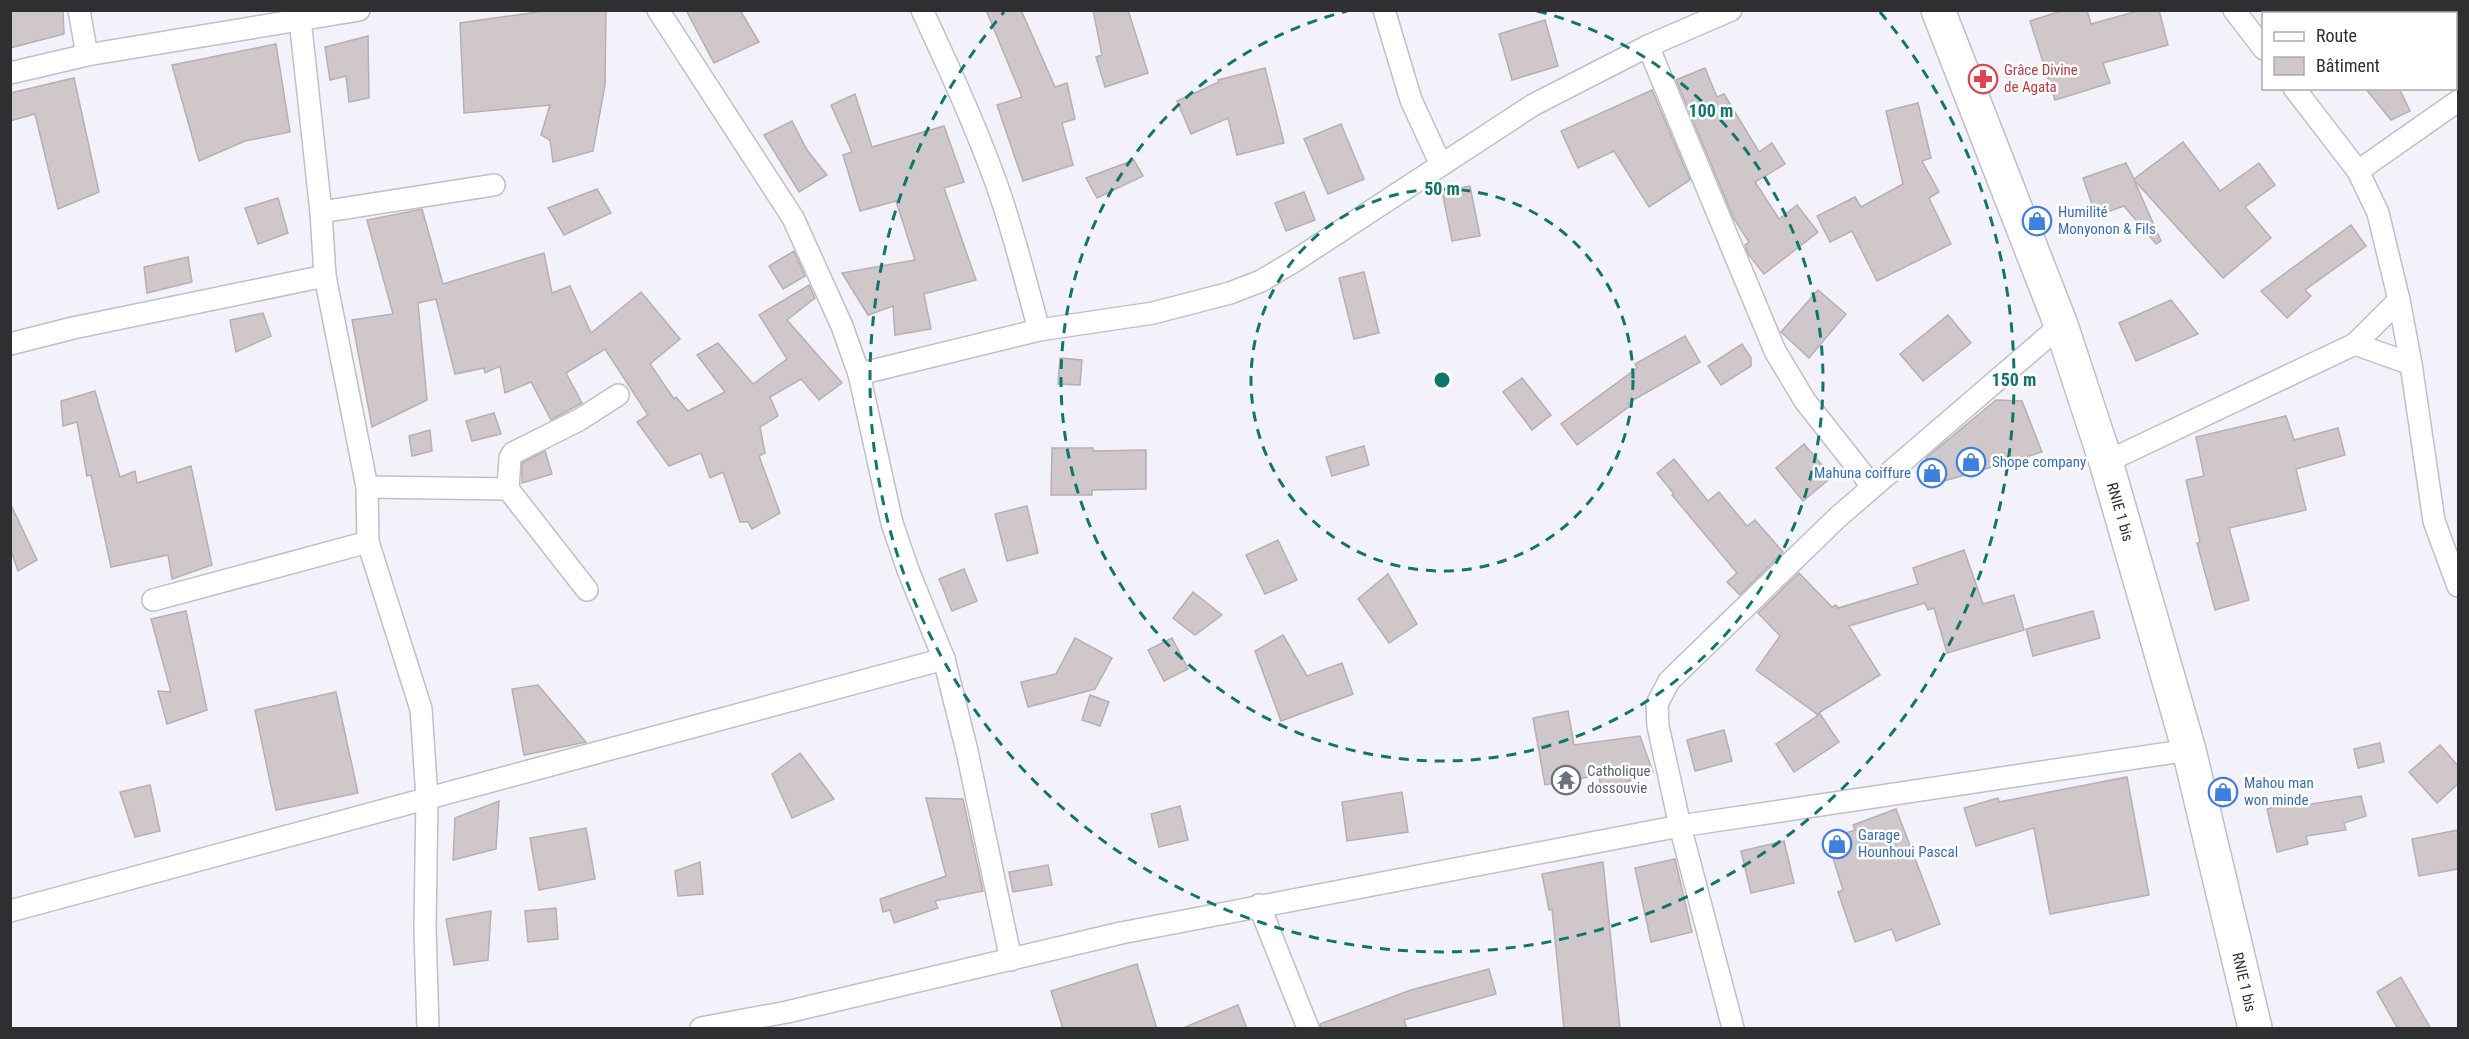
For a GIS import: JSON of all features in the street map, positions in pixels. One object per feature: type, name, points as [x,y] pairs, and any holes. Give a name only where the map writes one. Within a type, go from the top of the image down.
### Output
[{"type":"main road","name":"RNIE 1 bis","points":[[1938,10],[2061,324],[2106,462],[2189,750],[2255,1029]]},
{"type":"street","points":[[79,10],[87,55]]},
{"type":"street","points":[[10,73],[87,55],[299,15],[358,10]]},
{"type":"street","points":[[658,10],[793,218],[838,316],[859,374],[892,523],[908,570],[944,659],[967,751],[1011,960]]},
{"type":"street","points":[[922,10],[974,124],[995,181],[1014,238],[1039,330]]},
{"type":"street","points":[[1384,10],[1412,100],[1441,165]]},
{"type":"street","points":[[859,374],[1039,330],[1153,313],[1230,293],[1261,281],[1533,105],[1648,46],[1731,10]]},
{"type":"street","points":[[2234,10],[2262,46]]},
{"type":"street","points":[[299,15],[321,212],[325,276],[367,488],[368,542],[421,709],[427,798],[425,929],[428,1029]]},
{"type":"street","points":[[1648,46],[1775,351],[1805,401],[1872,486]]},
{"type":"street","points":[[2296,90],[2358,171],[2378,213],[2399,300],[2411,364],[2434,520],[2458,586]]},
{"type":"street","points":[[2358,171],[2458,101]]},
{"type":"street","points":[[321,212],[494,185]]},
{"type":"street","points":[[10,344],[73,328],[325,276]]},
{"type":"street","points":[[2106,462],[2355,344],[2399,300]]},
{"type":"street","points":[[1733,1029],[1680,826],[1658,726],[1657,704],[1661,694],[1669,681],[1872,486],[2061,324]]},
{"type":"street","points":[[2355,344],[2411,364]]},
{"type":"street","points":[[587,590],[508,489],[510,458],[513,453],[579,420],[618,394]]},
{"type":"street","points":[[367,488],[508,489]]},
{"type":"street","points":[[153,600],[368,542]]},
{"type":"street","points":[[10,911],[944,659]]},
{"type":"street","points":[[701,1029],[789,1020],[1121,933],[1680,826],[2189,750]]},
{"type":"street","points":[[1259,905],[1308,1029]]},
{"type":"building","points":[[10,10],[63,10],[64,34],[10,48]]},
{"type":"building","points":[[551,10],[606,10],[605,85],[593,151],[553,162],[550,140],[541,135],[550,105],[464,113],[460,23]]},
{"type":"building","points":[[686,10],[740,10],[759,42],[714,63]]},
{"type":"building","points":[[986,10],[1021,10],[1055,87],[1067,83],[1075,119],[1062,123],[1073,165],[1023,181],[997,105],[1022,97]]},
{"type":"building","points":[[1093,10],[1128,10],[1148,73],[1105,87],[1096,57],[1102,55]]},
{"type":"building","points":[[2064,10],[2087,10],[2091,24],[2141,10],[2159,10],[2168,45],[2103,63],[2110,83],[2055,100],[2030,21]]},
{"type":"building","points":[[1545,20],[1558,66],[1512,80],[1499,34]]},
{"type":"building","points":[[368,36],[369,98],[349,102],[346,76],[330,80],[325,47]]},
{"type":"building","points":[[276,44],[290,132],[245,141],[199,161],[172,65]]},
{"type":"building","points":[[1265,68],[1284,143],[1237,155],[1228,118],[1191,134],[1177,101],[1219,82],[1218,80]]},
{"type":"building","points":[[1705,68],[1717,97],[1724,94],[1759,152],[1772,143],[1785,164],[1755,182],[1779,219],[1797,205],[1818,232],[1764,274],[1748,254],[1745,245],[1749,242],[1734,219],[1676,80]]},
{"type":"building","points":[[74,78],[99,192],[58,209],[35,114],[10,121],[10,93]]},
{"type":"building","points":[[1652,90],[1690,180],[1649,207],[1614,151],[1578,168],[1561,131]]},
{"type":"building","points":[[2367,90],[2400,90],[2410,111],[2391,120]]},
{"type":"building","points":[[855,94],[872,147],[944,126],[964,182],[944,188],[976,280],[924,294],[931,329],[895,335],[893,306],[868,315],[842,273],[915,260],[896,201],[860,211],[843,155],[852,152],[831,105]]},
{"type":"building","points":[[1918,103],[1931,158],[1922,161],[1939,192],[1929,198],[1951,244],[1877,281],[1852,231],[1830,242],[1817,216],[1855,197],[1861,207],[1903,184],[1886,111]]},
{"type":"building","points":[[792,121],[807,150],[827,175],[799,192],[764,135]]},
{"type":"building","points":[[1341,124],[1364,179],[1328,194],[1304,139]]},
{"type":"building","points":[[2183,142],[2220,191],[2259,163],[2275,185],[2245,207],[2271,238],[2223,278],[2134,180],[2161,241],[2156,244],[2124,206],[2096,216],[2083,178],[2126,163],[2134,179]]},
{"type":"building","points":[[1134,160],[1143,176],[1097,198],[1086,178]]},
{"type":"building","points":[[1470,186],[1480,236],[1452,241],[1442,191]]},
{"type":"building","points":[[597,189],[611,213],[564,235],[548,208]]},
{"type":"building","points":[[1304,192],[1315,220],[1286,231],[1275,203]]},
{"type":"building","points":[[278,198],[288,233],[258,244],[245,208]]},
{"type":"building","points":[[422,209],[443,284],[544,253],[552,293],[570,286],[591,333],[641,292],[680,339],[650,364],[674,399],[676,397],[688,411],[725,392],[697,355],[718,343],[753,384],[787,359],[759,315],[809,285],[815,298],[787,320],[842,383],[819,400],[801,379],[770,397],[778,416],[760,427],[765,453],[759,456],[780,513],[752,529],[748,522],[740,522],[723,472],[710,478],[701,453],[669,466],[637,422],[648,415],[605,349],[566,373],[582,403],[551,420],[531,382],[505,393],[500,366],[485,373],[484,368],[455,374],[436,299],[418,303],[427,400],[372,427],[352,320],[393,314],[367,220]]},
{"type":"building","points":[[2351,225],[2366,246],[2305,290],[2311,296],[2287,318],[2261,291]]},
{"type":"building","points":[[794,251],[805,276],[783,289],[769,266]]},
{"type":"building","points":[[188,257],[192,282],[147,293],[144,267]]},
{"type":"building","points":[[1364,272],[1379,333],[1354,339],[1339,278]]},
{"type":"building","points":[[1818,290],[1846,314],[1809,358],[1781,332]]},
{"type":"building","points":[[2171,300],[2198,334],[2136,361],[2119,323]]},
{"type":"building","points":[[263,313],[271,336],[236,352],[230,320]]},
{"type":"building","points":[[1948,315],[1971,343],[1923,381],[1900,354]]},
{"type":"building","points":[[1685,336],[1700,362],[1628,403],[1630,406],[1577,445],[1561,424],[1637,368],[1635,364]]},
{"type":"building","points":[[1742,344],[1751,358],[1751,366],[1721,385],[1708,366]]},
{"type":"building","points":[[1060,358],[1082,360],[1080,385],[1058,384]]},
{"type":"building","points":[[1522,378],[1551,415],[1532,430],[1503,392]]},
{"type":"building","points":[[95,391],[120,477],[135,471],[137,483],[191,466],[212,565],[172,579],[168,555],[111,567],[91,475],[87,476],[77,422],[63,426],[61,401]]},
{"type":"building","points":[[1996,400],[2022,401],[2042,452],[1934,484],[1926,458]]},
{"type":"building","points":[[494,413],[501,434],[472,441],[466,421]]},
{"type":"building","points":[[2286,416],[2294,440],[2338,428],[2345,455],[2296,469],[2306,510],[2229,528],[2249,600],[2215,610],[2197,543],[2200,542],[2186,480],[2204,476],[2196,437]]},
{"type":"building","points":[[430,430],[432,451],[412,456],[409,436]]},
{"type":"building","points":[[1804,444],[1832,477],[1803,501],[1776,468]]},
{"type":"building","points":[[1364,446],[1369,465],[1332,476],[1326,457]]},
{"type":"building","points":[[1052,448],[1093,448],[1093,451],[1146,450],[1146,489],[1092,490],[1092,495],[1051,495]]},
{"type":"building","points":[[545,451],[552,474],[522,483],[522,463]]},
{"type":"building","points":[[1674,459],[1708,501],[1719,492],[1747,526],[1755,520],[1783,552],[1740,595],[1727,582],[1737,573],[1672,495],[1674,494],[1657,473]]},
{"type":"building","points":[[10,503],[37,560],[18,571],[10,548]]},
{"type":"building","points":[[1027,506],[1038,553],[1007,561],[995,514]]},
{"type":"building","points":[[1278,540],[1297,580],[1265,594],[1246,555]]},
{"type":"building","points":[[1964,550],[1983,604],[2014,595],[2024,630],[1947,653],[1934,608],[1928,610],[1925,603],[1849,626],[1880,675],[1817,714],[1756,670],[1780,636],[1758,613],[1799,573],[1832,607],[1836,605],[1838,608],[1918,584],[1913,568]]},
{"type":"building","points":[[964,569],[977,601],[952,611],[939,579]]},
{"type":"building","points":[[1388,574],[1417,624],[1389,643],[1358,599]]},
{"type":"building","points":[[1193,592],[1222,615],[1195,635],[1173,618]]},
{"type":"building","points":[[186,611],[207,710],[167,724],[158,691],[171,692],[151,619]]},
{"type":"building","points":[[2093,611],[2100,638],[2033,656],[2026,629]]},
{"type":"building","points":[[1283,635],[1307,676],[1342,663],[1353,694],[1281,721],[1255,651]]},
{"type":"building","points":[[1075,638],[1112,658],[1095,689],[1028,707],[1021,682],[1056,674]]},
{"type":"building","points":[[1172,638],[1188,669],[1164,681],[1148,650]]},
{"type":"building","points":[[538,685],[586,742],[524,755],[512,689]]},
{"type":"building","points":[[336,692],[358,793],[276,810],[255,710]]},
{"type":"building","points":[[1090,695],[1109,702],[1100,726],[1082,720]]},
{"type":"building","points":[[1568,711],[1574,745],[1640,736],[1653,772],[1601,792],[1599,775],[1545,785],[1533,718]]},
{"type":"building","points":[[1820,714],[1839,742],[1794,772],[1776,744]]},
{"type":"building","points":[[1724,730],[1732,761],[1695,771],[1687,740]]},
{"type":"building","points":[[2380,743],[2384,762],[2358,768],[2354,749]]},
{"type":"building","points":[[2440,745],[2458,766],[2458,784],[2437,803],[2409,772]]},
{"type":"building","points":[[800,753],[834,799],[792,818],[772,774]]},
{"type":"building","points":[[2127,777],[2149,895],[2050,914],[2034,828],[1976,846],[1964,808],[1998,798],[1999,802]]},
{"type":"building","points":[[150,785],[160,831],[135,837],[120,792]]},
{"type":"building","points":[[1402,792],[1408,832],[1347,841],[1342,802]]},
{"type":"building","points":[[2361,796],[2366,816],[2344,823],[2346,830],[2306,836],[2308,844],[2277,852],[2267,809],[2298,801],[2299,806]]},
{"type":"building","points":[[926,798],[963,799],[983,891],[935,901],[938,908],[894,923],[890,910],[883,912],[880,899],[946,876]]},
{"type":"building","points":[[499,801],[496,849],[453,860],[455,818]]},
{"type":"building","points":[[1180,806],[1188,840],[1159,847],[1151,814]]},
{"type":"building","points":[[1896,809],[1940,924],[1896,941],[1892,929],[1855,942],[1838,892],[1843,890],[1827,839],[1855,830],[1853,825]]},
{"type":"building","points":[[586,828],[595,879],[539,890],[530,838]]},
{"type":"building","points":[[2458,830],[2458,869],[2419,876],[2412,839]]},
{"type":"building","points":[[1784,841],[1794,883],[1751,893],[1741,851]]},
{"type":"building","points":[[1675,859],[1692,932],[1651,942],[1635,868]]},
{"type":"building","points":[[700,862],[703,894],[678,896],[675,871]]},
{"type":"building","points":[[1603,862],[1620,1029],[1564,1029],[1552,909],[1549,910],[1542,874]]},
{"type":"building","points":[[1048,865],[1052,885],[1013,892],[1009,872]]},
{"type":"building","points":[[556,908],[558,939],[528,942],[525,911]]},
{"type":"building","points":[[491,911],[488,960],[454,965],[446,919]]},
{"type":"building","points":[[1137,964],[1157,1029],[1063,1029],[1051,991]]},
{"type":"building","points":[[1489,969],[1496,994],[1404,1020],[1407,1029],[1321,1029],[1320,1024],[1411,990]]},
{"type":"building","points":[[2401,977],[2431,1029],[2398,1029],[2377,992]]},
{"type":"building","points":[[1238,1005],[1247,1029],[1183,1029],[1183,1028]]},
{"type":"place","name":"Grâce Divine de Agata","points":[[1983,79]]},
{"type":"place","name":"Humilité Monyonon & Fils","points":[[2037,221]]},
{"type":"place","name":"Shope company","points":[[1971,462]]},
{"type":"place","name":"Mahuna coiffure","points":[[1932,473]]},
{"type":"place","name":"Catholique dossouvie","points":[[1566,780]]},
{"type":"place","name":"Mahou man won minde","points":[[2223,792]]},
{"type":"place","name":"Garage Hounhoui Pascal","points":[[1837,844]]}]
